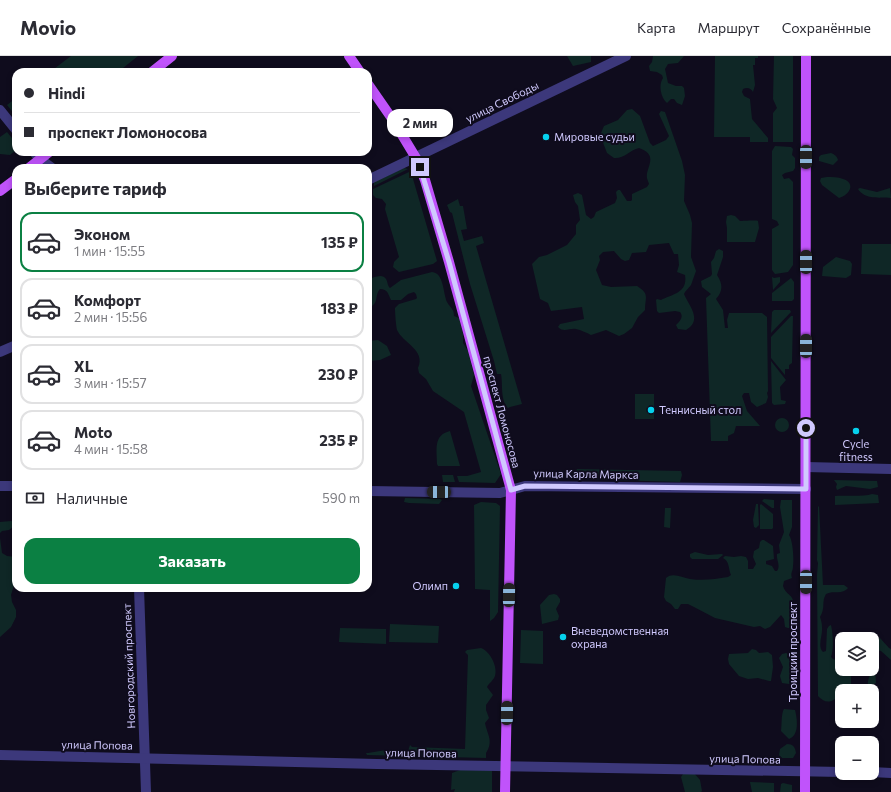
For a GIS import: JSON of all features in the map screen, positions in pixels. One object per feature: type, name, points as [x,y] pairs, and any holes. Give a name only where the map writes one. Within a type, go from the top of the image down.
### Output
[{"type":"main road","points":[[157,68],[172,56]]},
{"type":"main road","points":[[349,56],[357,68]]},
{"type":"main road","name":"Троицкий проспект","points":[[805,792],[806,56]]},
{"type":"main road","name":"проспект Ломоносова","points":[[372,90],[393,120],[416,158],[425,180],[511,490],[505,792]]},
{"type":"main road","points":[[0,191],[12,182]]},
{"type":"street","name":"улица Свободы","points":[[372,178],[626,56]]},
{"type":"street","points":[[0,110],[12,125]]},
{"type":"street","points":[[37,156],[47,164]]},
{"type":"street","points":[[0,352],[12,347]]},
{"type":"street","points":[[806,467],[891,469]]},
{"type":"street","points":[[0,486],[12,486]]},
{"type":"street","name":"улица Карла Маркса","points":[[372,491],[500,493],[525,486],[806,489]]},
{"type":"street","name":"Новгородский проспект","points":[[139,592],[146,792]]},
{"type":"street","name":"улица Попова","points":[[0,755],[835,772]]},
{"type":"street","points":[[879,772],[891,772]]},
{"type":"green space","points":[[71,56],[138,56],[123,68],[55,68]]},
{"type":"green space","points":[[567,56],[591,56],[591,62],[573,66]]},
{"type":"green space","points":[[653,56],[684,56],[678,63],[668,64],[665,69],[668,83],[676,86],[682,86],[684,88],[685,96],[682,105],[677,103],[674,99],[671,99],[667,103],[663,98],[660,88],[663,78],[662,75],[657,72],[650,71],[649,66],[652,62]]},
{"type":"green space","points":[[715,56],[758,56],[758,58],[755,58],[755,65],[753,65],[755,85],[753,92],[747,88],[743,89],[742,92],[744,96],[750,99],[752,119],[768,138],[768,142],[750,142],[750,137],[714,137]]},
{"type":"green space","points":[[774,56],[793,56],[793,142],[773,142],[773,113],[777,108],[773,99]]},
{"type":"green space","points":[[12,101],[12,111],[7,105]]},
{"type":"green space","points":[[632,109],[640,116],[650,143],[653,146],[666,140],[669,136],[659,114],[661,111],[665,112],[682,161],[685,175],[684,201],[692,223],[691,257],[696,271],[691,285],[684,294],[693,313],[694,322],[686,330],[678,329],[676,325],[682,317],[680,312],[675,311],[659,313],[657,311],[656,300],[661,300],[678,292],[684,286],[685,281],[685,275],[677,272],[679,265],[678,254],[674,254],[669,243],[649,245],[646,252],[632,253],[629,260],[625,261],[621,259],[614,251],[603,252],[599,256],[600,260],[596,270],[602,285],[611,287],[637,286],[644,291],[646,296],[645,310],[638,317],[632,328],[619,336],[606,330],[591,335],[576,329],[562,330],[558,327],[560,324],[584,319],[582,307],[551,311],[548,303],[540,299],[532,264],[539,257],[547,255],[567,245],[576,234],[576,225],[580,220],[578,206],[573,195],[578,193],[582,195],[586,215],[591,219],[594,217],[596,212],[615,203],[617,198],[616,192],[618,190],[620,190],[627,201],[631,201],[632,194],[647,187],[649,184],[647,174],[650,162],[649,154],[639,148],[624,156],[614,158],[607,153],[602,140],[601,133],[604,126],[618,120],[627,110]]},
{"type":"green space","points":[[7,132],[12,138],[12,153],[10,155],[0,154],[0,137]]},
{"type":"green space","points":[[775,146],[791,147],[793,149],[792,155],[795,158],[795,168],[793,171],[782,175],[784,179],[789,178],[793,182],[793,265],[788,272],[775,274],[772,270],[772,229],[779,225],[777,221],[772,219],[772,151]]},
{"type":"green space","points":[[831,153],[837,157],[838,160],[833,165],[819,161],[819,157],[821,155]]},
{"type":"green space","points":[[404,168],[408,169],[374,186],[374,182]]},
{"type":"green space","points":[[411,172],[437,261],[433,264],[399,272],[393,267],[394,262],[399,257],[385,209],[386,204],[382,199],[376,198],[373,195],[373,189]]},
{"type":"green space","points":[[821,178],[839,178],[847,181],[850,186],[849,192],[839,198],[822,185],[820,181]]},
{"type":"green space","points":[[860,188],[877,192],[890,188],[891,198],[878,198],[865,195],[858,189]]},
{"type":"green space","points":[[458,199],[460,206],[463,206],[467,229],[461,230],[464,241],[482,236],[484,243],[476,246],[522,404],[508,408],[504,401],[501,374],[497,374],[470,284],[452,213],[447,205]]},
{"type":"green space","points":[[727,216],[735,216],[740,221],[758,221],[759,228],[755,242],[727,242],[726,222]]},
{"type":"green space","points":[[862,244],[891,244],[891,275],[861,274]]},
{"type":"green space","points":[[719,249],[723,251],[723,257],[717,275],[720,281],[721,290],[716,299],[723,310],[725,328],[728,328],[727,320],[729,313],[762,313],[767,317],[768,397],[766,403],[757,407],[751,402],[749,393],[744,393],[742,396],[747,411],[760,426],[736,426],[734,433],[728,436],[728,441],[711,441],[706,298],[711,294],[702,287],[701,281],[711,276],[711,262],[716,251]]},
{"type":"green space","points":[[836,257],[850,261],[852,264],[851,275],[846,278],[822,276],[823,267]]},
{"type":"green space","points":[[432,272],[436,273],[441,280],[447,302],[453,310],[454,316],[459,318],[463,334],[463,343],[468,351],[474,375],[471,386],[501,474],[495,483],[459,482],[457,476],[467,476],[481,472],[464,412],[433,391],[426,379],[419,373],[419,356],[413,347],[400,335],[397,330],[395,308],[399,304],[416,299],[416,294],[414,292],[408,294],[401,300],[391,300],[386,291],[380,289],[372,306],[372,278],[380,276],[385,277],[390,288],[401,280]]},
{"type":"green space","points":[[772,277],[780,277],[780,282],[773,290]]},
{"type":"green space","points":[[791,278],[794,282],[794,299],[792,301],[772,301],[772,293]]},
{"type":"green space","points":[[774,310],[790,310],[791,312],[771,333],[772,312]]},
{"type":"green space","points":[[791,316],[793,316],[792,363],[789,365],[789,369],[785,369],[785,375],[771,358],[771,337]]},
{"type":"green space","points":[[378,340],[387,346],[391,355],[380,360],[372,361],[372,341]]},
{"type":"green space","points":[[771,361],[786,380],[780,387],[781,400],[786,401],[785,404],[774,405],[772,403]]},
{"type":"green space","points":[[635,394],[654,394],[654,419],[635,419]]},
{"type":"green space","points":[[779,418],[785,418],[789,422],[789,428],[785,432],[779,432],[775,428],[775,422]]},
{"type":"green space","points":[[450,431],[460,466],[438,466],[438,440],[445,433]]},
{"type":"green space","points":[[577,469],[681,471],[682,475],[680,482],[575,479],[573,477]]},
{"type":"green space","points":[[442,475],[453,475],[455,482],[443,482]]},
{"type":"green space","points":[[834,480],[877,481],[878,487],[870,489],[846,486],[837,490],[837,484]]},
{"type":"green space","points":[[878,495],[879,503],[835,505],[835,496]]},
{"type":"green space","points":[[405,498],[442,500],[439,504],[409,503],[404,502]]},
{"type":"green space","points":[[764,499],[774,500],[774,508],[762,501]]},
{"type":"green space","points":[[781,500],[792,500],[792,527],[789,535],[793,555],[792,578],[784,581],[783,586],[793,600],[791,613],[795,622],[792,628],[785,627],[784,619],[781,615],[770,627],[765,629],[760,626],[754,627],[715,618],[688,604],[681,604],[678,609],[675,609],[666,601],[664,597],[666,578],[669,576],[675,575],[700,580],[728,577],[731,575],[728,563],[723,558],[725,556],[746,557],[748,561],[748,569],[753,569],[756,564],[753,557],[754,551],[759,548],[762,540],[773,546],[774,559],[766,561],[766,564],[772,566],[775,571],[777,571],[779,567],[777,554],[780,553],[779,545],[784,532],[780,507]]},
{"type":"green space","points":[[481,502],[496,503],[500,506],[498,612],[490,621],[490,590],[475,589],[474,505]]},
{"type":"green space","points":[[756,504],[758,504],[759,525],[756,528],[754,527],[753,520]]},
{"type":"green space","points":[[761,504],[773,514],[772,529],[760,529]]},
{"type":"green space","points":[[819,506],[823,585],[844,585],[848,588],[841,592],[826,594],[820,617],[822,626],[820,644],[821,650],[823,652],[826,651],[827,629],[831,625],[833,650],[831,657],[835,660],[835,676],[851,676],[851,684],[835,684],[835,699],[830,701],[826,701],[818,696]]},
{"type":"green space","points":[[665,508],[671,508],[670,528],[664,527]]},
{"type":"green space","points":[[12,521],[12,528],[0,533],[0,522]]},
{"type":"green space","points":[[0,538],[2,553],[12,557],[11,595],[12,602],[16,610],[16,617],[11,627],[0,637]]},
{"type":"green space","points":[[695,552],[708,555],[723,555],[718,559],[692,559],[690,554]]},
{"type":"green space","points":[[554,594],[560,599],[556,609],[559,616],[558,620],[542,624],[540,605],[549,595]]},
{"type":"green space","points":[[390,624],[439,626],[438,643],[389,642]]},
{"type":"green space","points":[[340,628],[386,629],[386,644],[339,642]]},
{"type":"green space","points":[[521,630],[543,631],[543,664],[520,663]]},
{"type":"green space","points":[[879,638],[891,649],[891,660],[879,651]]},
{"type":"green space","points":[[481,648],[490,656],[496,672],[494,678],[487,687],[493,695],[486,705],[489,718],[485,723],[490,745],[486,753],[486,758],[367,755],[366,753],[386,750],[408,751],[410,745],[412,747],[465,749],[468,655],[465,652],[467,650]]},
{"type":"green space","points":[[752,649],[759,653],[768,652],[772,655],[773,667],[771,681],[758,678],[748,679],[739,676],[729,664],[729,654],[748,653]]},
{"type":"green space","points":[[782,654],[790,654],[794,658],[794,681],[789,684],[782,683],[780,676],[783,667],[779,658]]},
{"type":"green space","points":[[869,676],[876,676],[876,683],[868,683]]},
{"type":"green space","points":[[784,709],[795,710],[797,726],[795,734],[789,739],[781,731]]},
{"type":"green space","points":[[787,744],[792,745],[795,749],[796,753],[793,758],[782,758],[779,755],[780,749]]},
{"type":"green space","points":[[460,770],[492,770],[492,792],[454,792],[455,789],[451,790],[452,773]]},
{"type":"green space","points":[[694,773],[700,780],[702,791],[685,792],[681,777],[683,774]]},
{"type":"green space","points":[[750,782],[774,783],[774,792],[752,792]]},
{"type":"green space","points":[[781,784],[792,785],[792,792],[780,792]]},
{"type":"place","name":"Мировые судьи","points":[[546,137]]},
{"type":"place","name":"Теннисный стол","points":[[651,410]]},
{"type":"place","name":"Cycle fitness","points":[[856,431]]},
{"type":"place","name":"Олимп","points":[[456,586]]},
{"type":"place","name":"Вневедомственная охрана","points":[[563,637]]},
{"type":"route","points":[[420,167],[449,262],[511,490],[525,486],[806,489],[806,428]]}]
